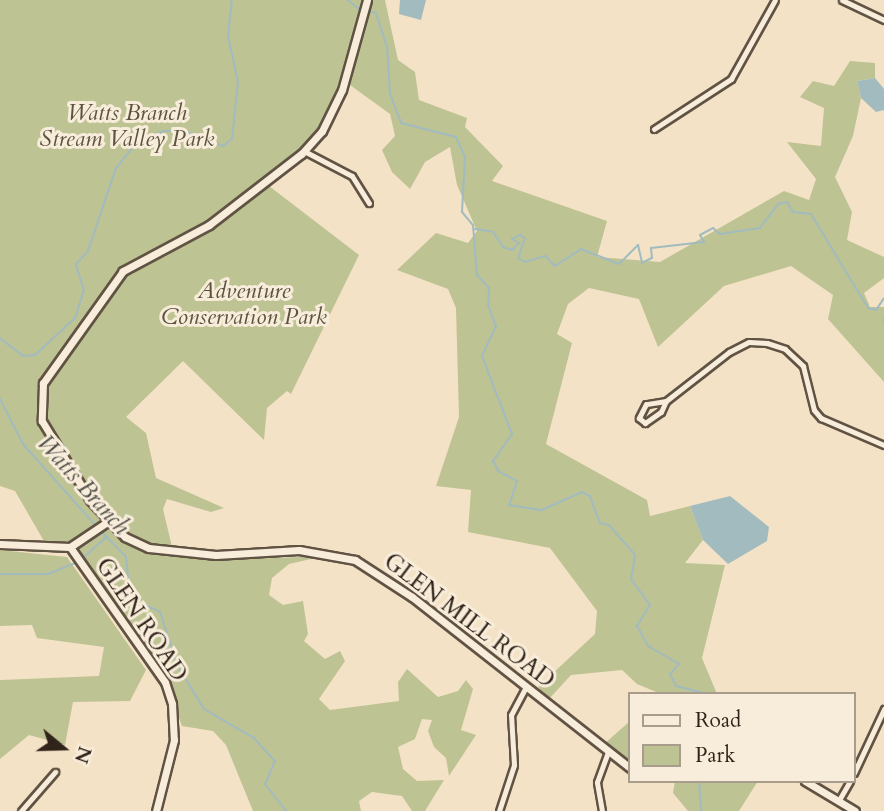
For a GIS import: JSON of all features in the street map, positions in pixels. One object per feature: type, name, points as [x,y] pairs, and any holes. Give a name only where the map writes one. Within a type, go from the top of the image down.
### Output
[{"type":"main road","name":"GLEN ROAD","points":[[156,811],[174,740],[172,704],[165,682],[71,547],[105,524],[42,421],[43,383],[132,262],[203,228],[304,151],[335,106],[367,0]]},
{"type":"main road","name":"GLEN MILL ROAD","points":[[105,524],[149,548],[216,555],[299,550],[343,555],[400,588],[607,754],[628,767]]},
{"type":"main road","points":[[0,544],[71,547]]},
{"type":"main road","points":[[809,783],[855,811]]},
{"type":"street","points":[[654,129],[731,79],[775,0]]},
{"type":"street","points":[[842,0],[884,20]]},
{"type":"street","points":[[304,151],[352,176],[369,203]]},
{"type":"street","points":[[666,401],[646,404],[639,418],[645,423],[666,401],[729,352],[749,342],[767,343],[785,349],[803,366],[814,410],[821,418],[884,445]]},
{"type":"street","points":[[499,811],[514,765],[511,715],[526,687]]},
{"type":"street","points":[[856,769],[884,709]]},
{"type":"street","points":[[602,811],[597,782],[607,754]]},
{"type":"street","points":[[22,811],[55,772]]},
{"type":"street","points":[[839,800],[849,783]]},
{"type":"green space","name":"Watts Branch Stream Valley Park","points":[[0,0],[367,0],[343,97],[329,122],[312,143],[201,233],[269,186],[359,255],[291,394],[287,391],[267,408],[264,440],[183,361],[126,417],[146,433],[156,478],[224,508],[211,512],[167,499],[163,509],[173,551],[245,559],[324,556],[289,564],[272,578],[269,595],[283,605],[303,601],[308,634],[304,641],[325,659],[340,651],[345,661],[319,699],[330,710],[399,701],[398,682],[407,669],[438,697],[458,691],[466,680],[473,689],[461,730],[476,735],[449,776],[446,758],[434,747],[428,731],[432,720],[422,719],[415,739],[398,747],[403,769],[417,781],[444,780],[425,811],[412,811],[402,796],[372,792],[359,801],[361,811],[253,811],[226,745],[213,731],[182,726],[165,682],[71,547],[48,548],[15,491],[0,486]]},
{"type":"green space","points":[[372,0],[385,0],[398,60],[415,72],[419,100],[467,118],[465,127],[503,166],[492,181],[607,221],[597,257],[660,262],[784,191],[809,200],[816,179],[787,142],[821,146],[824,108],[800,97],[813,81],[834,86],[850,61],[875,63],[875,78],[857,81],[861,98],[853,136],[835,177],[852,212],[847,240],[884,257],[884,278],[864,293],[870,307],[884,307],[884,382],[828,319],[833,295],[791,266],[724,286],[658,347],[639,299],[589,288],[568,304],[557,334],[572,343],[546,444],[647,500],[650,516],[690,506],[703,540],[685,563],[725,565],[702,658],[716,692],[656,692],[637,684],[622,670],[571,675],[549,699],[538,687],[595,634],[597,611],[550,548],[468,532],[471,490],[436,486],[459,417],[456,308],[448,289],[397,270],[436,233],[468,243],[477,231],[457,185],[450,147],[425,162],[410,189],[392,172],[382,150],[395,136],[390,114],[350,85]]},
{"type":"green space","points":[[0,550],[67,557],[146,670],[130,701],[73,702],[65,745],[29,735],[0,759],[0,680],[99,676],[104,647],[37,638],[32,625],[0,626]]},
{"type":"green space","points":[[628,723],[628,760],[603,745]]},
{"type":"green space","points":[[675,783],[757,783],[739,811],[688,811],[673,793]]},
{"type":"water","points":[[400,0],[426,0],[421,20],[399,14]]},
{"type":"water","points":[[875,78],[884,89],[884,110],[876,112],[861,98],[857,81]]},
{"type":"water","points":[[730,496],[769,527],[767,541],[728,564],[703,540],[690,506]]},
{"type":"waterway","name":"Watts Branch","points":[[0,338],[23,356],[35,355],[75,318],[84,291],[76,264],[88,251],[116,168],[138,141],[164,131],[185,131],[223,146],[232,139],[238,82],[228,36],[232,0]]},
{"type":"waterway","points":[[348,0],[360,10]]},
{"type":"waterway","points":[[368,11],[376,13],[387,46],[390,94],[401,123],[456,137],[465,157],[462,212],[473,225],[477,275],[489,288],[488,305],[496,326],[482,356],[512,434],[493,461],[498,471],[517,481],[509,505],[542,510],[582,492],[590,496],[600,523],[609,525],[635,555],[631,579],[650,605],[637,626],[648,646],[679,664],[670,674],[676,686],[701,692]]},
{"type":"waterway","points":[[475,229],[493,232],[503,247],[512,250],[519,243],[512,239],[520,235],[525,238],[518,258],[525,262],[545,256],[555,266],[581,249],[619,264],[638,245],[642,263],[652,258],[651,248],[704,242],[700,235],[713,228],[720,234],[760,228],[778,204],[787,202],[793,212],[811,214],[868,308],[876,310],[884,298]]},
{"type":"waterway","points":[[884,318],[884,324]]},
{"type":"waterway","name":"Watts Branch","points":[[0,399],[23,444],[96,526]]},
{"type":"waterway","name":"Watts Branch","points":[[100,530],[126,557],[130,598],[160,612],[178,667],[204,709],[254,738],[275,761],[265,784],[286,811]]},
{"type":"waterway","points":[[83,558],[106,537]]},
{"type":"waterway","points":[[0,574],[48,574],[75,563]]},
{"type":"waterway","points":[[699,783],[701,811]]},
{"type":"park label","name":"Adventure Conservation Park","points":[[244,304]]}]
